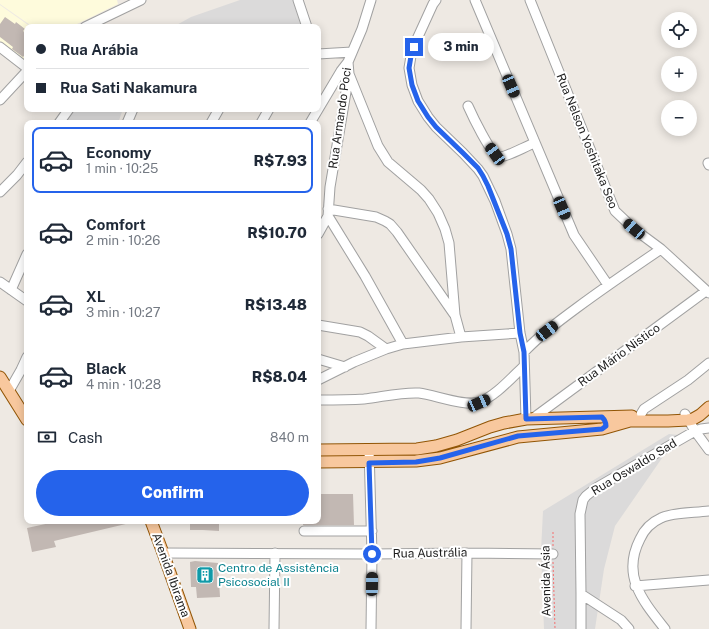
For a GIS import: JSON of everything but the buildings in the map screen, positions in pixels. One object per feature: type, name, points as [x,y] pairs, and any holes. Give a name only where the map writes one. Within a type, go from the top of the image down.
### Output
[{"type":"main road","points":[[0,377],[24,415]]},
{"type":"main road","points":[[321,450],[417,449],[436,446],[457,440],[504,423],[529,419],[602,417],[640,418],[662,416],[687,417],[704,411],[709,401]]},
{"type":"main road","points":[[602,417],[606,421],[606,426],[602,429]]},
{"type":"main road","points":[[321,462],[416,462],[440,458],[518,436],[602,429],[640,418]]},
{"type":"main road","name":"Avenida Ibirama","points":[[151,524],[190,629]]},
{"type":"street","points":[[91,24],[141,0]]},
{"type":"street","points":[[298,0],[305,24]]},
{"type":"street","name":"Rua Armando Poci","points":[[321,227],[328,212],[330,187],[349,74],[348,62],[362,29],[371,0]]},
{"type":"street","points":[[436,0],[417,39],[411,56],[409,68],[412,85],[418,101],[428,117],[436,127],[478,168],[488,186],[507,234],[511,249],[520,333],[524,352],[529,419]]},
{"type":"street","points":[[475,0],[574,235],[608,285]]},
{"type":"street","name":"Rua Nelson Yoshitaka Seo","points":[[530,0],[616,211],[634,229],[660,249],[708,292]]},
{"type":"street","points":[[0,47],[24,66]]},
{"type":"street","points":[[321,54],[352,52]]},
{"type":"street","points":[[321,104],[341,70],[348,62]]},
{"type":"street","points":[[0,100],[24,74]]},
{"type":"street","points":[[349,74],[378,146],[388,162],[421,190],[429,199],[438,213],[445,229],[449,242],[455,315],[461,337]]},
{"type":"street","points":[[468,106],[489,146],[499,157],[505,156],[535,143]]},
{"type":"street","points":[[0,192],[24,166]]},
{"type":"street","points":[[328,212],[376,217],[390,224],[455,315]]},
{"type":"street","points":[[328,212],[403,344]]},
{"type":"street","points":[[524,352],[547,331],[608,285],[660,249]]},
{"type":"street","points":[[11,290],[24,261]]},
{"type":"street","points":[[0,282],[24,299]]},
{"type":"street","points":[[443,297],[447,296],[453,291]]},
{"type":"street","name":"Rua Mário Nistico","points":[[529,419],[708,292]]},
{"type":"street","points":[[321,326],[360,332],[386,349]]},
{"type":"street","points":[[321,378],[361,359],[403,344],[461,337],[520,333]]},
{"type":"street","points":[[321,360],[344,367]]},
{"type":"street","points":[[640,418],[644,409],[688,380],[709,363]]},
{"type":"street","points":[[321,400],[363,399],[404,393],[418,393],[471,404],[479,403],[488,399],[524,366]]},
{"type":"street","points":[[9,391],[24,371]]},
{"type":"street","points":[[687,417],[709,450]]},
{"type":"street","name":"Rua Oswaldo Sad","points":[[580,629],[580,514],[583,500],[596,488],[695,431],[709,428]]},
{"type":"street","points":[[369,449],[372,531],[371,629]]},
{"type":"street","points":[[665,629],[645,604],[635,586],[632,567],[637,544],[643,533],[660,518],[667,515],[709,511]]},
{"type":"street","points":[[304,531],[372,531]]},
{"type":"street","name":"Rua Austrália","points":[[163,553],[553,554]]},
{"type":"street","points":[[274,629],[275,553]]},
{"type":"street","points":[[466,629],[467,553]]},
{"type":"street","points":[[635,586],[709,580]]},
{"type":"street","points":[[581,594],[621,620],[628,629]]},
{"type":"path","name":"Avenida Ásia","points":[[553,532],[556,629]]},
{"type":"shaded area","points":[[0,0],[117,0],[118,4],[77,24],[29,24],[0,4]]},
{"type":"shaded area","points":[[240,0],[294,0],[300,24],[178,24],[191,17]]},
{"type":"shaded area","points":[[0,5],[27,24],[24,24],[24,61],[0,42]]},
{"type":"shaded area","points":[[73,112],[122,112],[119,120],[66,120]]},
{"type":"shaded area","points":[[669,434],[678,435],[615,526],[604,569],[595,629],[544,629],[541,551],[543,511]]},
{"type":"place","name":"Centro de Assistência Psicosocial II","points":[[205,575]]},
{"type":"route","points":[[372,554],[369,463],[416,462],[445,457],[518,436],[602,429],[606,426],[606,421],[602,417],[526,419],[524,352],[520,333],[511,249],[507,234],[488,186],[478,168],[436,127],[418,101],[412,85],[409,68],[414,47]]}]
